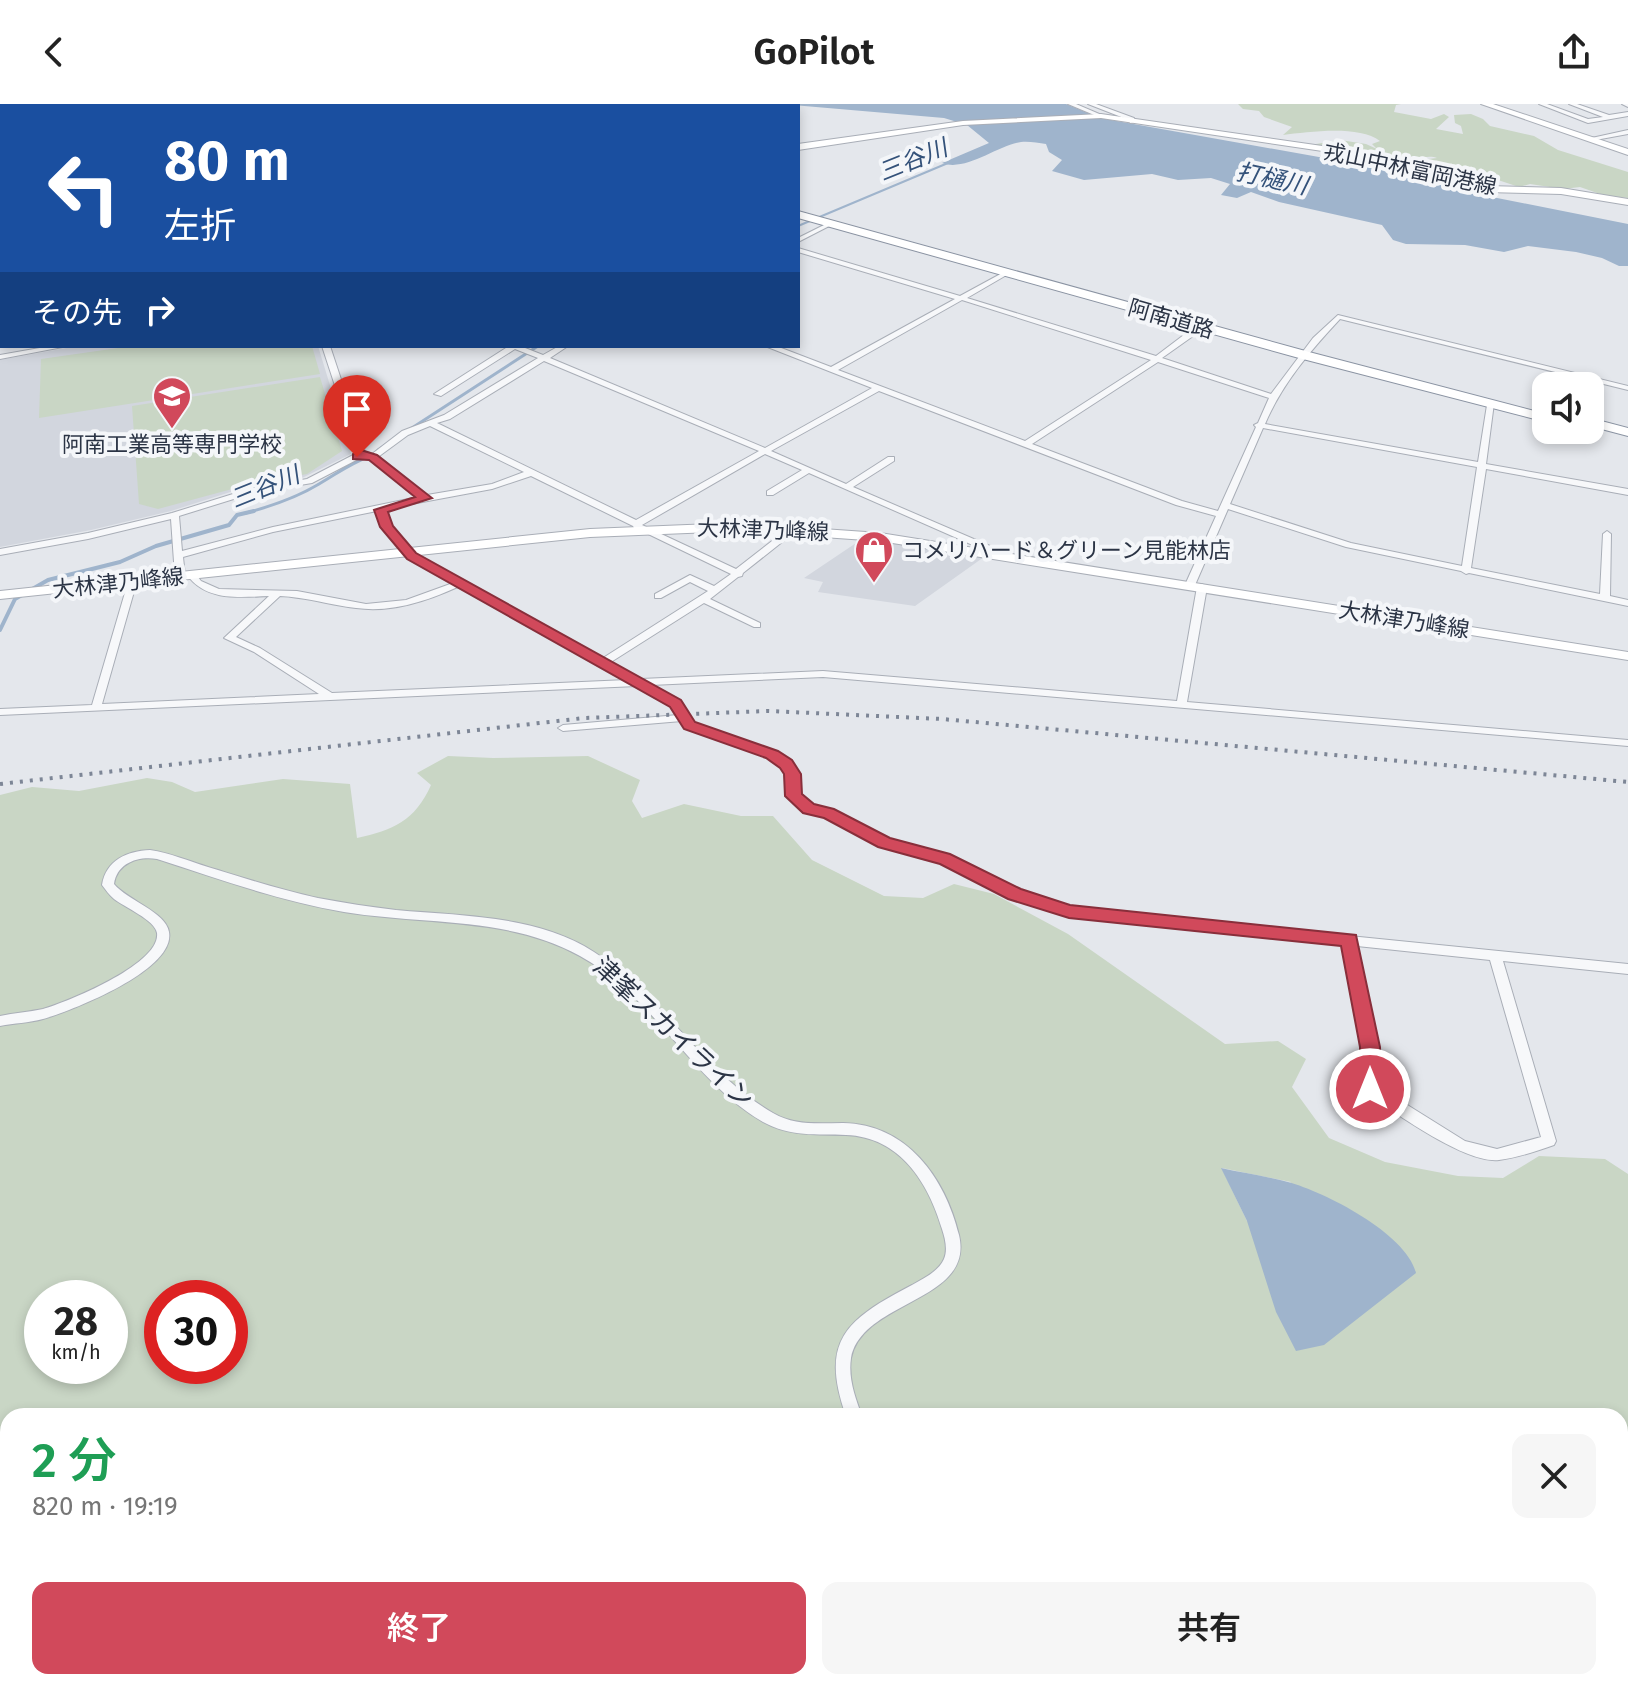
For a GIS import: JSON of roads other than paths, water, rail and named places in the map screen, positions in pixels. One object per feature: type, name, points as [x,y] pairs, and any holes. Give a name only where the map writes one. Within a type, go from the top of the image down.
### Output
[{"type":"highway","name":"阿南道路","points":[[802,213],[1200,327],[1532,408]]},
{"type":"highway","name":"阿南道路","points":[[830,221],[1532,415]]},
{"type":"highway","points":[[1604,426],[1628,432]]},
{"type":"highway","points":[[1604,433],[1628,439]]},
{"type":"main road","points":[[1485,104],[1628,152]]},
{"type":"main road","name":"戎山中林富岡港線","points":[[800,147],[963,123],[1100,116],[1364,155],[1486,189],[1561,191],[1628,202]]},
{"type":"main road","name":"大林津乃峰線","points":[[0,595],[639,527],[793,529],[880,537],[992,554],[1628,656]]},
{"type":"street","points":[[1071,104],[1100,116]]},
{"type":"street","points":[[1091,104],[1116,111],[1132,119],[1132,122]]},
{"type":"street","points":[[1542,104],[1588,121],[1628,114]]},
{"type":"street","points":[[1572,104],[1609,117]]},
{"type":"street","points":[[1590,139],[1628,132]]},
{"type":"street","points":[[800,239],[830,221]]},
{"type":"street","points":[[800,251],[1273,397]]},
{"type":"street","points":[[832,370],[1008,272]]},
{"type":"street","points":[[1182,703],[1196,586],[1258,425],[1273,397],[1338,317],[1628,388]]},
{"type":"street","points":[[1026,444],[1157,359],[1200,327]]},
{"type":"street","points":[[0,357],[52,348]]},
{"type":"street","points":[[327,348],[368,456],[425,498]]},
{"type":"street","points":[[438,394],[514,348]]},
{"type":"street","points":[[518,348],[809,470],[987,548],[992,554]]},
{"type":"street","points":[[0,552],[88,536],[175,515],[240,494],[309,481],[368,456],[405,433],[432,424],[560,348]]},
{"type":"street","points":[[774,348],[1179,503],[1224,510],[1349,545],[1628,603]]},
{"type":"street","points":[[639,527],[764,451],[878,388]]},
{"type":"street","points":[[1466,571],[1491,405]]},
{"type":"street","points":[[432,424],[739,574]]},
{"type":"street","points":[[1258,425],[1628,492]]},
{"type":"street","points":[[847,487],[891,459]]},
{"type":"street","points":[[770,493],[809,470]]},
{"type":"street","points":[[180,555],[316,519],[381,510],[425,498],[497,487],[530,473]]},
{"type":"street","points":[[381,510],[387,527],[408,552],[676,703],[689,725],[743,743],[786,764],[793,774],[793,796],[809,809],[828,813],[884,842],[923,855],[944,858],[1015,894],[1069,912],[1628,969]]},
{"type":"street","points":[[175,515],[186,576],[210,590],[294,593],[355,606],[373,606],[409,602],[460,583]]},
{"type":"street","points":[[603,663],[716,591],[793,529]]},
{"type":"street","points":[[1605,599],[1607,534]]},
{"type":"street","points":[[658,596],[690,578],[716,591]]},
{"type":"street","points":[[96,707],[132,581]]},
{"type":"street","points":[[278,593],[229,638],[257,650],[329,696]]},
{"type":"street","points":[[704,599],[757,625]]},
{"type":"street","points":[[0,712],[823,674],[1628,743]]},
{"type":"street","points":[[563,728],[683,718]]},
{"type":"street","name":"津峯スカイライン","points":[[0,1021],[42,1014],[72,1004],[138,969],[159,951],[164,937],[161,926],[114,893],[108,885],[109,876],[116,866],[143,853],[158,855],[295,899],[368,911],[503,925],[539,934],[585,952],[614,972],[717,1076],[766,1117],[803,1131],[846,1129],[880,1136],[914,1158],[927,1174],[952,1235],[952,1260],[935,1279],[889,1305],[851,1334],[841,1364],[852,1408]]},
{"type":"street","points":[[1350,940],[1370,1047],[1370,1089],[1460,1145],[1497,1155],[1549,1141],[1495,954]]},
{"type":"water","name":"打樋川","points":[[800,104],[1066,104],[1100,118],[1386,169],[1467,192],[1628,224],[1628,266],[1576,252],[1528,246],[1504,252],[1465,245],[1406,244],[1393,240],[1382,225],[1279,202],[1251,192],[1237,198],[1221,195],[1230,184],[1211,178],[1178,180],[1152,174],[1084,180],[1052,171],[1062,160],[1049,152],[1046,144],[1011,144],[971,161],[951,165],[942,163],[989,143],[967,125],[944,118]]},
{"type":"water","points":[[1221,1168],[1288,1182],[1342,1205],[1397,1244],[1416,1273],[1324,1345],[1296,1351],[1276,1312],[1247,1221]]},
{"type":"waterway","name":"三谷川","points":[[800,225],[948,163]]},
{"type":"waterway","name":"三谷川","points":[[378,450],[535,348]]},
{"type":"waterway","name":"三谷川","points":[[247,513],[302,493],[370,456]]},
{"type":"waterway","name":"三谷川","points":[[247,513],[254,511]]},
{"type":"waterway","name":"三谷川","points":[[0,630],[15,599],[48,580],[120,562],[156,546],[229,525],[237,515],[247,513]]},
{"type":"railway","points":[[0,784],[584,718],[769,711],[942,719],[1628,782]]},
{"type":"place","name":"阿南工業高等専門学校","points":[[172,430]]},
{"type":"place","name":"コメリハード＆グリーン見能林店","points":[[874,584]]}]
